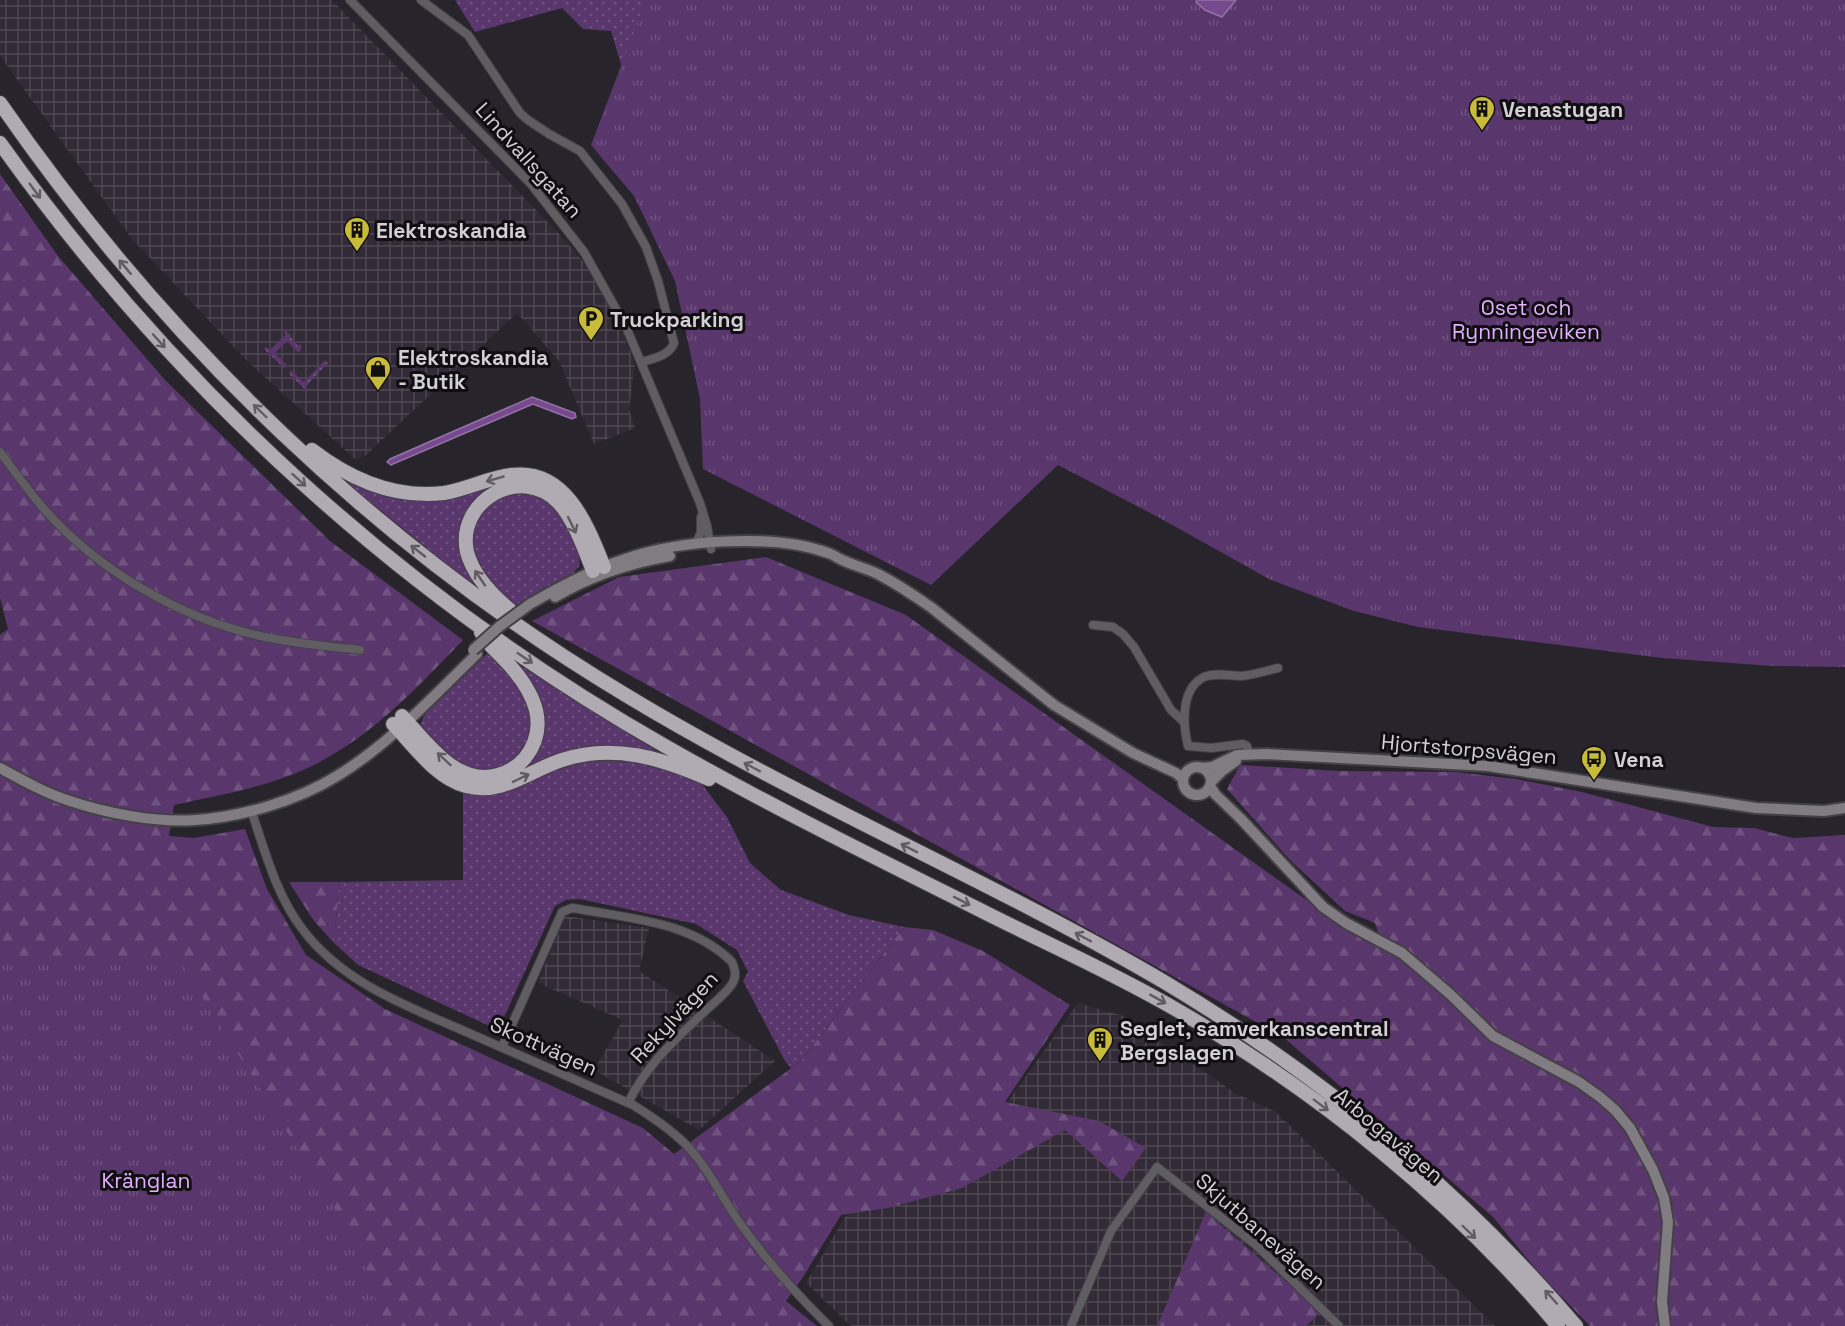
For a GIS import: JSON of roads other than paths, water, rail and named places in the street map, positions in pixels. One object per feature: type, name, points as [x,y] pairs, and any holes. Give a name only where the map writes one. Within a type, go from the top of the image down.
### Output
[{"type":"highway","name":"Arbogavägen","points":[[0,103],[72,202],[131,274],[208,359],[299,449],[403,539],[467,590],[617,690],[701,739],[1134,965],[1264,1046],[1380,1134],[1465,1209],[1517,1261],[1576,1326]]},
{"type":"highway","points":[[0,143],[60,224],[147,328],[218,404],[293,476],[348,524],[477,625],[556,679],[626,723],[717,774],[837,836]]},
{"type":"highway","points":[[299,449],[309,448],[333,466],[361,481],[401,492],[443,493],[513,475],[542,478],[560,488],[573,503],[600,572]]},
{"type":"highway","points":[[516,623],[511,612],[483,581],[468,554],[466,532],[469,522],[474,512],[488,496],[497,491],[518,486],[539,489],[549,494],[569,518],[600,572]]},
{"type":"highway","points":[[400,723],[445,761],[462,773],[473,776],[494,776],[504,773],[514,768],[529,753],[537,733],[538,722],[533,702],[511,666],[485,641],[477,625]]},
{"type":"highway","points":[[400,723],[440,772],[466,786],[486,789],[496,787],[553,763],[583,754],[614,752],[635,754],[694,773],[837,836]]},
{"type":"highway","name":"Arbogavägen","points":[[837,836],[1106,971],[1225,1039],[1355,1131],[1456,1219],[1558,1326]]},
{"type":"street","name":"Lindvallsgatan","points":[[350,0],[539,193],[593,266],[642,362],[700,503],[710,546]]},
{"type":"street","points":[[422,0],[468,35],[509,98],[528,120],[580,151],[622,204],[638,229],[658,280],[674,343],[665,354],[642,362]]},
{"type":"street","points":[[0,452],[46,511],[71,536],[108,566],[148,592],[216,623],[255,635],[360,650]]},
{"type":"street","name":"Lindvallsgatan","points":[[696,544],[701,532],[700,503]]},
{"type":"street","points":[[0,768],[67,800],[90,808],[161,820],[194,820],[277,804],[337,776],[400,723],[475,652],[533,607],[600,572],[649,552],[696,544],[767,548],[840,559],[877,574],[932,608],[1054,705],[1091,729],[1145,759],[1176,773],[1183,779],[1186,790],[1220,805],[1241,819]]},
{"type":"street","points":[[600,572],[710,546]]},
{"type":"street","points":[[1093,625],[1113,627],[1123,633],[1134,647],[1171,710],[1184,722]]},
{"type":"street","points":[[1249,755],[1247,746],[1243,744],[1211,748],[1188,746],[1184,722],[1188,699],[1192,689],[1203,677],[1215,674],[1241,676],[1278,668]]},
{"type":"street","name":"Hjortstorpsvägen","points":[[1249,755],[1267,754],[1488,766],[1756,808],[1813,811],[1845,808]]},
{"type":"street","points":[[1145,759],[1197,768],[1212,767],[1237,755],[1249,755]]},
{"type":"street","points":[[1196,795],[1205,793],[1226,767],[1249,755]]},
{"type":"street","points":[[1183,779],[1187,772],[1197,768],[1208,773],[1215,794],[1323,907],[1402,953],[1450,994],[1493,1036],[1579,1082],[1600,1097],[1623,1119],[1653,1170],[1664,1198],[1668,1222],[1662,1302],[1665,1326]]},
{"type":"street","name":"Skottvägen","points":[[252,810],[274,880],[288,908],[302,929],[334,964],[378,993],[628,1103],[663,1125],[691,1150],[741,1225],[775,1270],[829,1326]]},
{"type":"street","name":"Rekylvägen","points":[[502,1047],[562,912],[568,909],[579,909],[674,927],[699,937],[732,962],[736,976],[732,984],[654,1060],[628,1103]]},
{"type":"street","name":"Skjutbanevägen","points":[[1071,1326],[1111,1231],[1157,1167],[1256,1245],[1339,1326]]},
{"type":"place","name":"Venastugan","points":[[1482,132]]},
{"type":"place","name":"Elektroskandia","points":[[357,253]]},
{"type":"place","name":"Truckparking","points":[[591,342]]},
{"type":"place","name":"Elektroskandia - Butik","points":[[378,392]]},
{"type":"place","name":"Vena","points":[[1594,782]]},
{"type":"place","name":"Seglet, samverkanscentral Bergslagen","points":[[1100,1063]]},
{"type":"park label","name":"Oset och Rynningeviken","points":[[1526,319]]},
{"type":"park label","name":"Kränglan","points":[[146,1180]]}]
